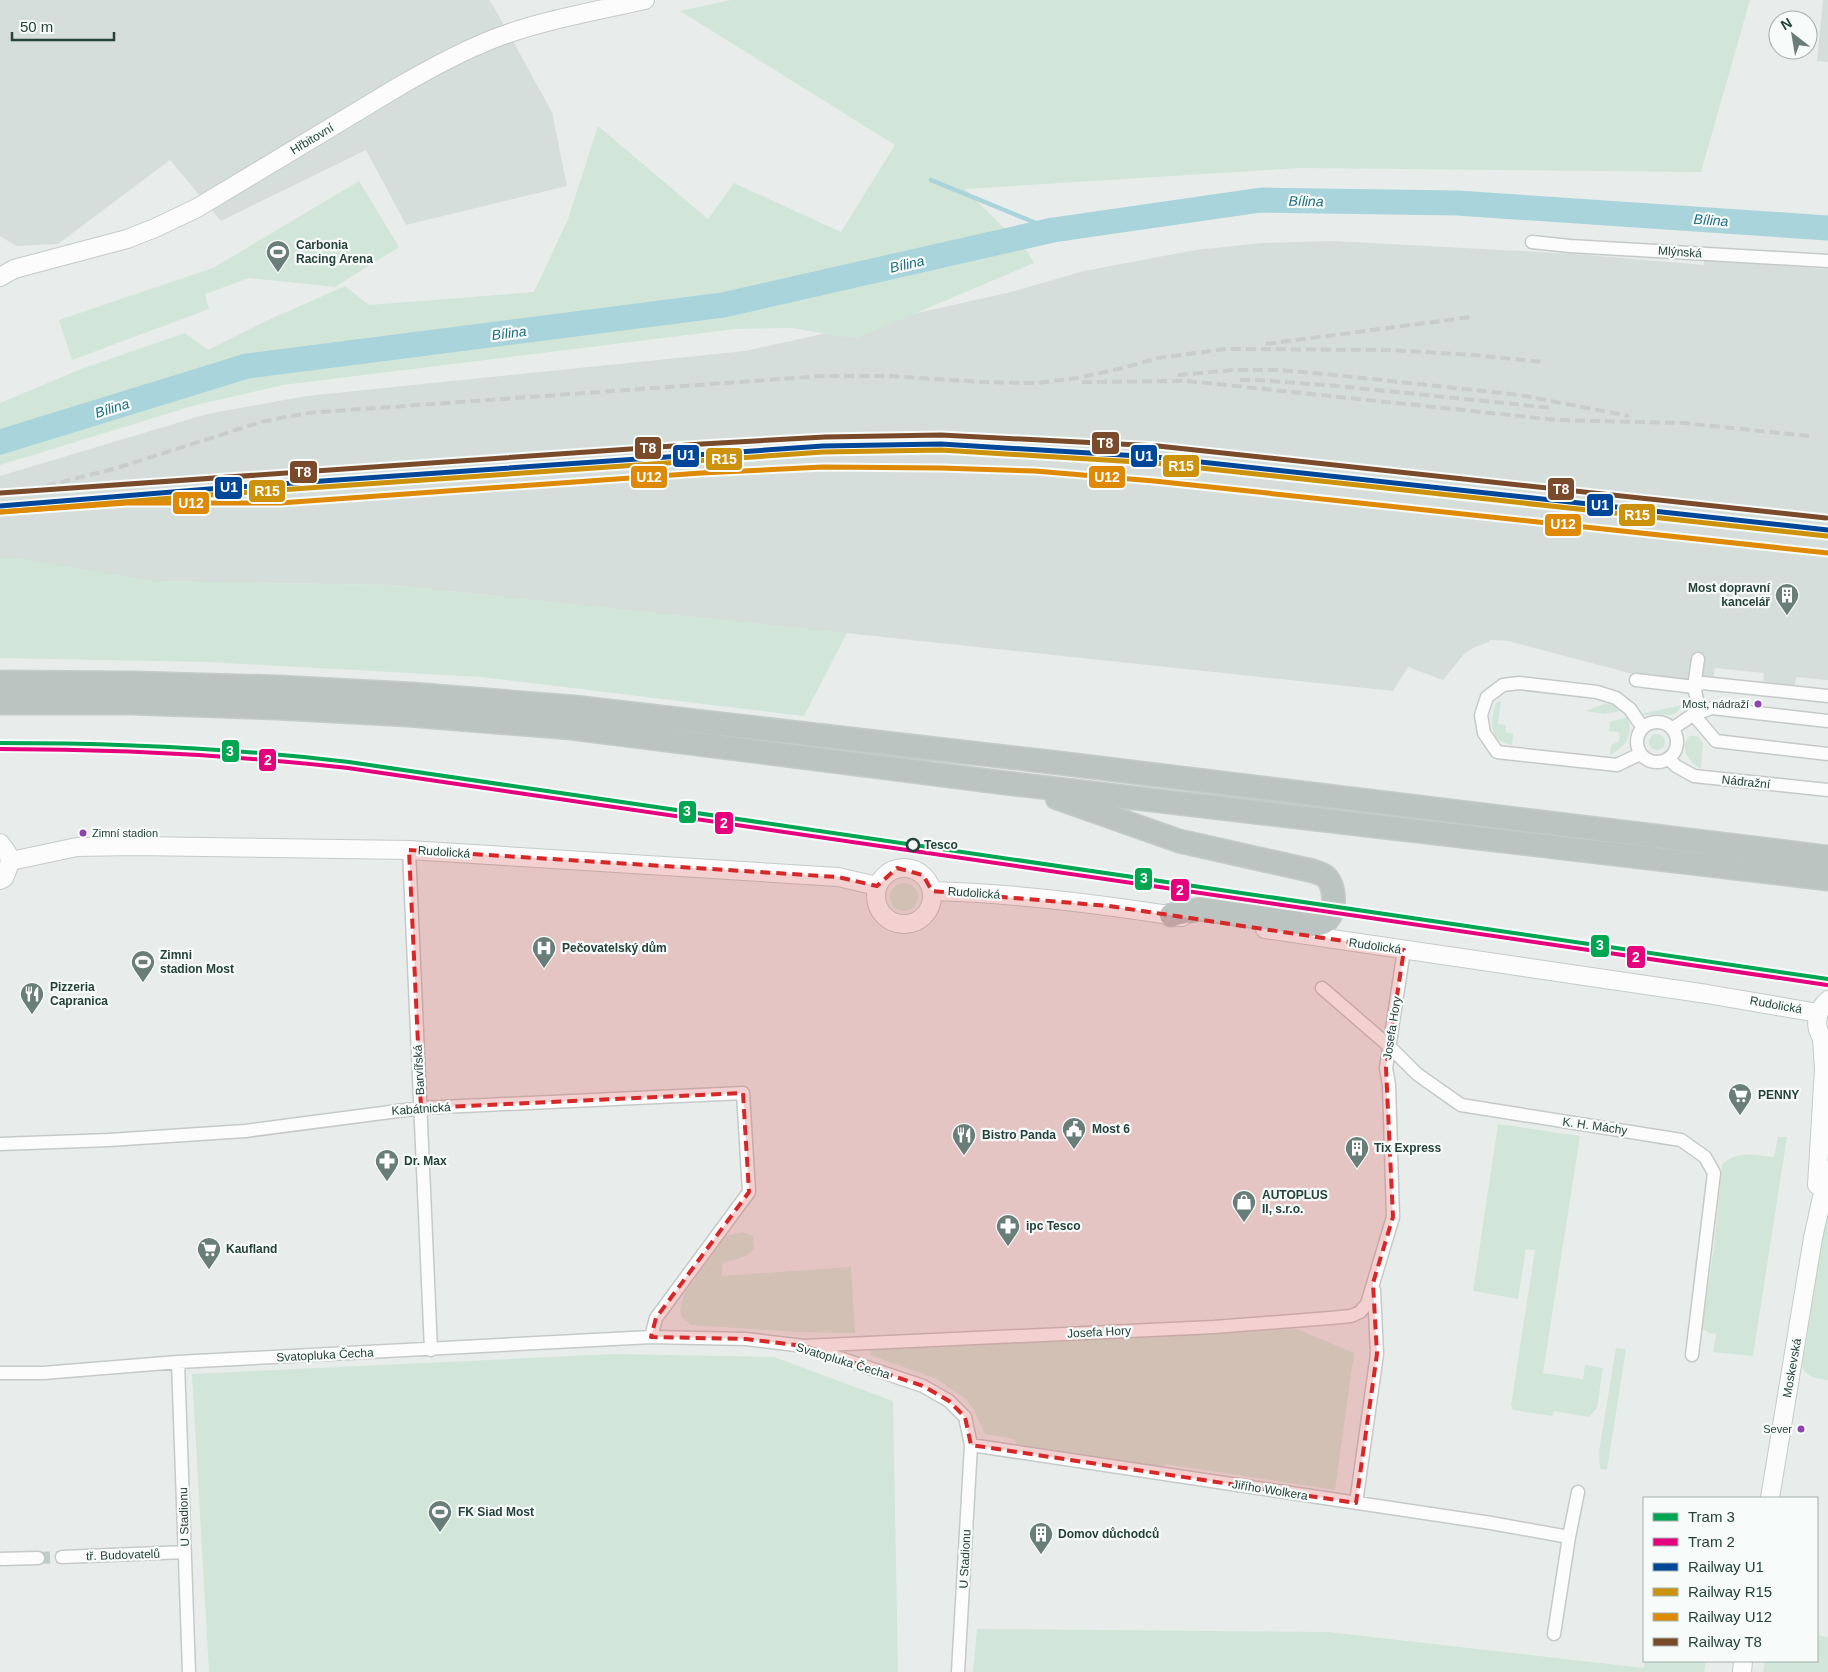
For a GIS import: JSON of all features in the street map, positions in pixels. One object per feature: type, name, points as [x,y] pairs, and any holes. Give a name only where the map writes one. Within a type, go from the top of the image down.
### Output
[{"type":"highway","points":[[0,682],[278,687],[411,694],[574,707],[1828,857]]},
{"type":"highway","points":[[0,703],[131,703],[277,708],[408,715],[571,728],[1006,783],[1828,879]]},
{"type":"highway","points":[[1006,783],[1054,797],[1179,841],[1313,871],[1326,876],[1332,885],[1334,898],[1329,919],[1313,925],[1200,909],[1171,915]]},
{"type":"street","name":"Hřbitovní","points":[[0,276],[14,269],[128,239],[197,208],[413,78],[494,39],[618,3],[644,0]]},
{"type":"street","name":"Mlýnská","points":[[1532,242],[1828,261]]},
{"type":"street","points":[[1698,659],[1694,687],[1696,713],[1716,741],[1828,754]]},
{"type":"street","points":[[1636,680],[1694,687],[1703,684],[1828,696]]},
{"type":"street","points":[[1640,754],[1617,765],[1497,752],[1484,733],[1481,715],[1487,696],[1503,685],[1519,682],[1597,692],[1616,698],[1630,710],[1643,728]]},
{"type":"street","points":[[1672,728],[1696,713],[1712,708],[1828,721]]},
{"type":"street","points":[[1658,722],[1672,728],[1677,737],[1677,745],[1669,759],[1662,762],[1654,762],[1640,754],[1637,739],[1643,728],[1658,722]]},
{"type":"street","name":"Nádražní","points":[[1669,759],[1676,766],[1694,776],[1828,790]]},
{"type":"street","points":[[0,844],[7,851],[11,861],[4,878],[0,880]]},
{"type":"street","name":"Rudolická","points":[[11,861],[77,847],[135,846],[409,850],[838,877],[877,886]]},
{"type":"street","name":"Barvířská","points":[[409,850],[431,1350]]},
{"type":"street","name":"Rudolická","points":[[897,868],[915,870],[923,875],[932,891],[930,908],[926,915],[912,924],[894,923],[886,919],[876,904],[877,886],[882,878],[897,868]]},
{"type":"street","name":"Rudolická","points":[[932,891],[973,892],[1109,906],[1698,992],[1823,1006],[1816,1022],[1818,1031],[1825,1042]]},
{"type":"street","name":"Josefa Hory","points":[[804,1346],[1214,1327],[1351,1316],[1360,1312],[1367,1304],[1393,1217],[1389,1085],[1386,1068],[1404,950]]},
{"type":"street","name":"K. H. Máchy","points":[[1322,988],[1389,1046],[1417,1074],[1461,1105],[1680,1140],[1705,1157],[1714,1172],[1692,1355]]},
{"type":"street","name":"Moskevská","points":[[1814,1238],[1825,1042]]},
{"type":"street","name":"Kabátnická","points":[[0,1144],[109,1140],[236,1132],[421,1108],[743,1093],[749,1192],[656,1318],[651,1337]]},
{"type":"street","name":"Moskevská","points":[[1770,1497],[1814,1238],[1828,1170]]},
{"type":"street","name":"Josefa Hory","points":[[1356,1503],[1377,1354],[1373,1283]]},
{"type":"street","name":"Svatopluka Čecha","points":[[0,1373],[43,1373],[178,1362],[651,1337],[746,1339],[804,1346],[923,1386],[950,1401],[965,1417],[971,1445]]},
{"type":"street","name":"U Stadionu","points":[[178,1362],[189,1672]]},
{"type":"street","name":"Jiřího Wolkera","points":[[971,1445],[1569,1537]]},
{"type":"street","name":"U Stadionu","points":[[958,1672],[971,1445]]},
{"type":"street","points":[[1554,1634],[1578,1492]]},
{"type":"street","name":"tř. Budovatelů","points":[[62,1557],[185,1552]]},
{"type":"street","points":[[0,1559],[38,1558]]},
{"type":"highlighted area","points":[[409,850],[838,877],[877,886],[897,868],[923,875],[932,891],[1109,906],[1404,950],[1386,1068],[1393,1217],[1373,1283],[1377,1354],[1356,1503],[971,1445],[965,1417],[949,1401],[923,1386],[804,1346],[746,1339],[651,1337],[656,1318],[749,1192],[743,1093],[421,1108]]},
{"type":"shaded area","points":[[0,0],[489,0],[552,112],[567,186],[406,225],[366,150],[221,221],[170,160],[58,244],[16,246],[0,236]]},
{"type":"shaded area","points":[[1823,0],[1828,0],[1828,62],[1817,61]]},
{"type":"shaded area","points":[[1333,241],[1576,254],[1704,265],[1704,260],[1828,269],[1828,680],[1796,677],[1795,688],[1763,685],[1764,673],[1715,668],[1713,680],[1685,680],[1633,674],[1508,641],[1490,640],[1464,654],[1443,680],[1408,667],[1393,691],[391,585],[153,581],[0,557],[0,476],[207,414],[306,396],[745,351],[1007,293],[1084,271],[1195,250],[1262,243]]},
{"type":"green space","points":[[731,0],[1750,0],[1701,172],[1300,168],[965,189],[1027,251],[1034,263],[855,339],[792,328],[736,329],[283,385],[196,405],[0,465],[0,403],[81,369],[185,333],[208,350],[266,321],[345,286],[369,305],[534,292],[568,219],[598,126],[708,219],[734,183],[841,232],[895,145],[680,11]]},
{"type":"green space","name":"Carbonia Racing Arena","points":[[359,181],[399,247],[335,287],[249,278],[205,294],[209,309],[72,360],[59,320],[213,268]]},
{"type":"green space","points":[[0,557],[18,558],[153,581],[391,585],[847,633],[804,716],[481,677],[207,662],[0,658]]},
{"type":"green space","points":[[1501,701],[1498,724],[1506,725],[1505,732],[1513,734],[1512,745],[1500,741],[1492,728],[1492,718],[1496,703]]},
{"type":"green space","points":[[1604,704],[1613,705],[1620,711],[1604,714],[1585,711]]},
{"type":"green space","points":[[1682,705],[1672,715],[1641,714]]},
{"type":"green space","points":[[1627,717],[1630,729],[1627,740],[1610,755],[1611,745],[1618,742],[1620,737],[1618,732],[1609,731],[1610,722]]},
{"type":"green space","points":[[1654,734],[1660,734],[1665,739],[1663,748],[1654,750],[1649,745],[1649,739]]},
{"type":"green space","points":[[1689,736],[1697,736],[1703,743],[1701,769],[1687,755],[1685,744]]},
{"type":"green space","points":[[904,883],[914,887],[918,897],[914,907],[904,911],[894,907],[890,897],[894,887]]},
{"type":"green space","points":[[1498,1124],[1580,1136],[1543,1373],[1583,1379],[1585,1365],[1603,1368],[1597,1408],[1589,1417],[1554,1411],[1552,1416],[1513,1410],[1511,1405],[1535,1250],[1526,1249],[1518,1299],[1473,1291]]},
{"type":"green space","points":[[1778,1137],[1787,1137],[1753,1356],[1713,1352],[1716,1334],[1702,1329],[1714,1246],[1722,1165],[1727,1160],[1740,1155],[1774,1157]]},
{"type":"green space","points":[[1828,1200],[1828,1380],[1810,1375],[1802,1367]]},
{"type":"green space","points":[[742,1232],[753,1236],[754,1248],[748,1255],[722,1264],[722,1276],[851,1267],[855,1333],[795,1332],[691,1325],[682,1318],[680,1310],[684,1294],[725,1236]]},
{"type":"green space","points":[[1297,1329],[1354,1353],[1335,1490],[1165,1464],[1161,1467],[1017,1445],[1014,1439],[985,1434],[974,1410],[965,1398],[935,1378],[870,1355],[871,1350]]},
{"type":"green space","points":[[1616,1348],[1626,1349],[1607,1470],[1600,1469],[1599,1451]]},
{"type":"green space","points":[[614,1354],[774,1357],[893,1401],[898,1672],[209,1672],[192,1374]]},
{"type":"green space","points":[[977,1629],[1328,1632],[1644,1668],[1645,1662],[1706,1662],[1704,1672],[973,1672]]},
{"type":"green space","points":[[1818,1635],[1828,1637],[1828,1672],[1763,1672],[1765,1662],[1818,1662]]},
{"type":"waterway","points":[[931,180],[1053,230]]},
{"type":"waterway","name":"Bílina","points":[[0,442],[247,366],[723,305],[1053,230],[1261,200],[1457,203],[1828,228]]},
{"type":"tunnel","points":[[38,1558],[62,1557]]},
{"type":"railway","points":[[1266,344],[1471,317]]},
{"type":"railway","points":[[46,486],[117,468],[261,422],[307,413],[822,376],[888,376],[982,382],[1037,383],[1077,378],[1158,358],[1226,349],[1391,350],[1544,362]]},
{"type":"railway","points":[[1178,375],[1233,370],[1280,370],[1520,395],[1629,416]]},
{"type":"railway","points":[[1240,380],[1338,386],[1552,408]]},
{"type":"railway","points":[[1082,382],[1188,381],[1557,420],[1683,423],[1809,436]]},
{"type":"tram line","name":"3","points":[[0,743],[175,747],[349,762],[1828,979]]},
{"type":"tram line","name":"2","points":[[0,749],[174,754],[348,768],[1827,985]]},
{"type":"rail line","name":"T8","points":[[0,493],[702,444],[825,437],[941,435],[1158,446],[1826,518]]},
{"type":"rail line","name":"U1","points":[[0,506],[209,489],[823,446],[941,444],[1155,457],[1828,530]]},
{"type":"rail line","name":"R15","points":[[1,512],[209,495],[823,452],[941,450],[1154,463],[1827,536]]},
{"type":"rail line","name":"U12","points":[[0,512],[127,503],[280,503],[701,473],[823,467],[941,468],[1035,471],[1154,481],[1828,553]]},
{"type":"place","name":"Carbonia Racing Arena","points":[[278,273]]},
{"type":"place","name":"Most dopravní kancelář","points":[[1787,616]]},
{"type":"place","name":"Most, nádraží","points":[[1758,704]]},
{"type":"place","name":"Zimní stadion","points":[[83,833]]},
{"type":"place","name":"Tesco","points":[[913,845]]},
{"type":"place","name":"Pečovatelský dům","points":[[544,969]]},
{"type":"place","name":"Zimni stadion Most","points":[[143,983]]},
{"type":"place","name":"Pizzeria Capranica","points":[[32,1015]]},
{"type":"place","name":"PENNY","points":[[1740,1116]]},
{"type":"place","name":"Most 6","points":[[1074,1150]]},
{"type":"place","name":"Bistro Panda","points":[[964,1156]]},
{"type":"place","name":"Tix Express","points":[[1357,1169]]},
{"type":"place","name":"Dr. Max","points":[[387,1182]]},
{"type":"place","name":"AUTOPLUS II, s.r.o.","points":[[1244,1223]]},
{"type":"place","name":"ipc Tesco","points":[[1008,1247]]},
{"type":"place","name":"Kaufland","points":[[209,1270]]},
{"type":"place","name":"Sever","points":[[1801,1429]]},
{"type":"place","name":"FK Siad Most","points":[[440,1533]]},
{"type":"place","name":"Domov důchodců","points":[[1041,1555]]}]
